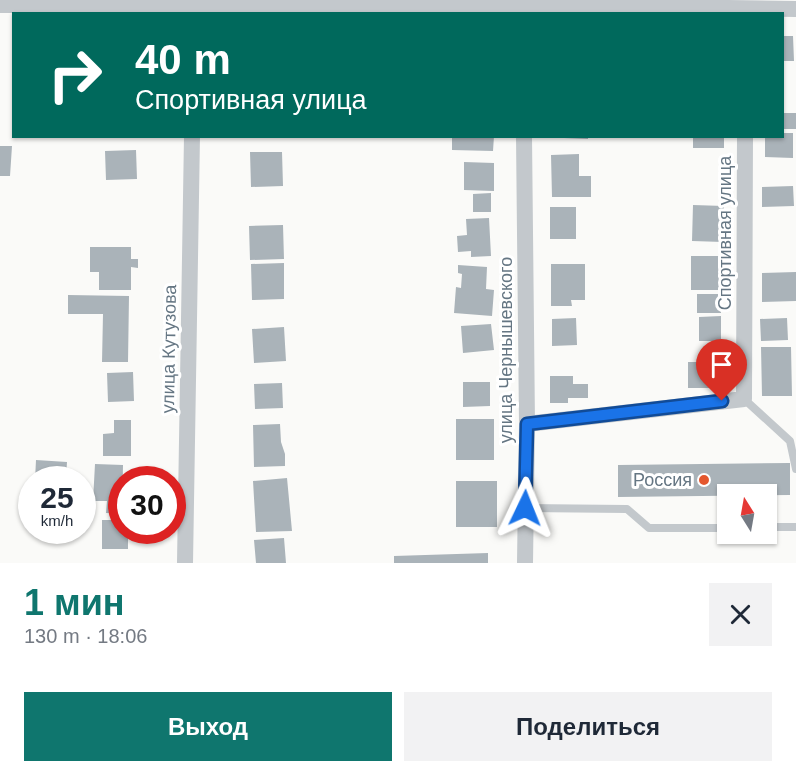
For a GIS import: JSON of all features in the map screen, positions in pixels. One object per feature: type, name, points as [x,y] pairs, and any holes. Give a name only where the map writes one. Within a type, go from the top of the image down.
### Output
[{"type":"street","points":[[0,5],[796,9]]},
{"type":"street","name":"улица Кутузова","points":[[185,563],[192,138]]},
{"type":"street","name":"улица Чернышевского","points":[[524,138],[527,424],[525,563]]},
{"type":"street","name":"Спортивная улица","points":[[744,399],[745,138]]},
{"type":"street","points":[[527,424],[744,399]]},
{"type":"lane","points":[[744,399],[790,441],[796,469]]},
{"type":"lane","points":[[525,508],[627,509],[650,528],[717,528]]},
{"type":"lane","points":[[777,527],[796,526]]},
{"type":"building","points":[[784,36],[793,36],[794,61],[784,61]]},
{"type":"building","points":[[784,113],[796,113],[796,129],[784,129]]},
{"type":"building","points":[[784,133],[793,133],[793,158],[765,157],[765,138],[784,138]]},
{"type":"building","points":[[452,138],[494,138],[493,151],[452,150]]},
{"type":"building","points":[[693,138],[724,138],[724,148],[693,148]]},
{"type":"building","points":[[0,146],[12,146],[10,176],[0,176]]},
{"type":"building","points":[[136,150],[137,179],[106,180],[105,151]]},
{"type":"building","points":[[250,152],[282,152],[283,186],[251,187]]},
{"type":"building","points":[[579,154],[579,176],[591,176],[591,197],[552,197],[551,155]]},
{"type":"building","points":[[464,162],[494,163],[494,191],[464,190]]},
{"type":"building","points":[[793,186],[794,206],[762,207],[762,187]]},
{"type":"building","points":[[491,193],[491,212],[473,212],[473,194]]},
{"type":"building","points":[[693,205],[724,206],[723,242],[692,241]]},
{"type":"building","points":[[550,207],[576,207],[576,239],[550,239]]},
{"type":"building","points":[[489,218],[491,256],[471,257],[471,251],[458,252],[457,236],[467,235],[466,219]]},
{"type":"building","points":[[283,225],[284,259],[250,260],[249,226]]},
{"type":"building","points":[[90,247],[131,247],[131,259],[138,259],[138,268],[131,267],[131,290],[99,290],[99,272],[90,272]]},
{"type":"building","points":[[691,256],[724,256],[724,290],[691,290]]},
{"type":"building","points":[[284,263],[284,299],[252,300],[251,264]]},
{"type":"building","points":[[551,264],[585,264],[585,300],[571,300],[572,306],[551,306]]},
{"type":"building","points":[[458,265],[487,267],[486,289],[494,290],[492,316],[454,313],[456,287],[461,288],[462,274],[458,273]]},
{"type":"building","points":[[796,272],[796,301],[762,302],[762,273]]},
{"type":"building","points":[[697,294],[721,294],[721,313],[697,313]]},
{"type":"building","points":[[68,295],[129,296],[128,362],[102,362],[103,314],[68,314]]},
{"type":"building","points":[[721,316],[721,341],[699,341],[699,317]]},
{"type":"building","points":[[576,318],[577,345],[552,346],[552,319]]},
{"type":"building","points":[[787,318],[788,340],[761,341],[760,319]]},
{"type":"building","points":[[491,324],[494,350],[463,353],[461,326]]},
{"type":"building","points":[[284,327],[286,361],[254,363],[252,329]]},
{"type":"building","points":[[761,347],[791,347],[792,396],[762,396]]},
{"type":"building","points":[[703,353],[721,353],[721,388],[688,388],[688,362],[703,362]]},
{"type":"building","points":[[133,372],[134,401],[108,402],[107,373]]},
{"type":"building","points":[[550,376],[573,376],[573,384],[588,384],[588,398],[568,398],[568,403],[550,403]]},
{"type":"building","points":[[463,382],[490,382],[490,406],[463,407]]},
{"type":"building","points":[[282,383],[283,408],[255,409],[254,384]]},
{"type":"building","points":[[456,419],[494,419],[494,460],[456,460]]},
{"type":"building","points":[[114,420],[131,420],[131,456],[103,456],[103,434],[114,433]]},
{"type":"building","points":[[280,424],[285,466],[254,467],[253,425]]},
{"type":"building","points":[[36,460],[67,462],[67,466],[36,466]]},
{"type":"building","name":"Россия","points":[[790,463],[790,495],[777,495],[777,484],[717,484],[717,496],[618,497],[618,465]]},
{"type":"building","points":[[95,464],[123,465],[108,466],[108,513],[106,513],[107,501],[96,501]]},
{"type":"building","points":[[287,478],[292,531],[256,532],[253,481]]},
{"type":"building","points":[[456,481],[497,481],[497,527],[456,527]]},
{"type":"building","points":[[102,520],[108,520],[108,544],[128,544],[128,549],[102,549]]},
{"type":"building","points":[[284,538],[286,563],[256,563],[254,540]]},
{"type":"building","points":[[488,553],[488,563],[394,563],[394,556]]},
{"type":"place","name":"Россия","points":[[704,480]]},
{"type":"route","points":[[525,508],[527,424],[722,401]]}]
